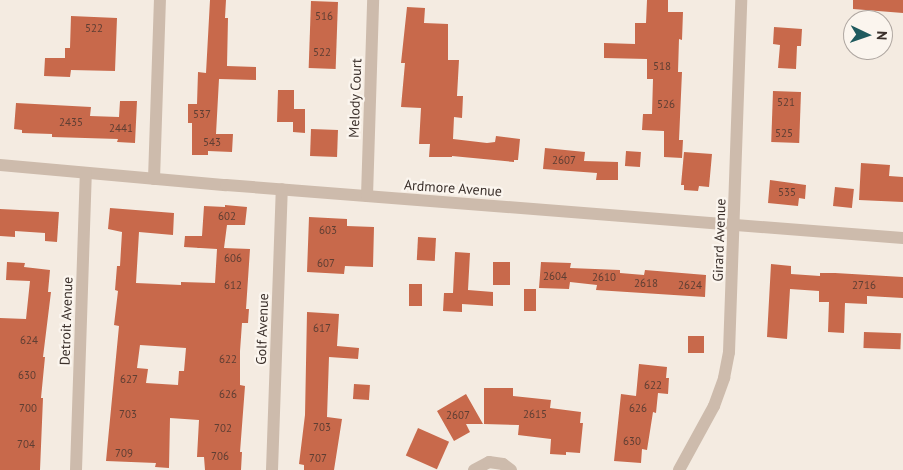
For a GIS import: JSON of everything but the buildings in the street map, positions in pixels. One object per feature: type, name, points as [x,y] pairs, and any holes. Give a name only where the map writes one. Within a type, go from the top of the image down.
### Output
[{"type":"street","points":[[154,179],[160,0]]},
{"type":"street","name":"Melody Court","points":[[367,196],[373,0]]},
{"type":"street","name":"Girard Avenue","points":[[679,470],[714,406],[724,378],[729,352],[735,225],[740,0]]},
{"type":"street","name":"Ardmore Avenue","points":[[0,165],[154,179],[903,238]]},
{"type":"street","name":"Detroit Avenue","points":[[76,470],[86,173]]},
{"type":"street","name":"Golf Avenue","points":[[272,470],[282,189]]},
{"type":"street","points":[[474,470],[489,462],[503,464],[511,470]]}]
